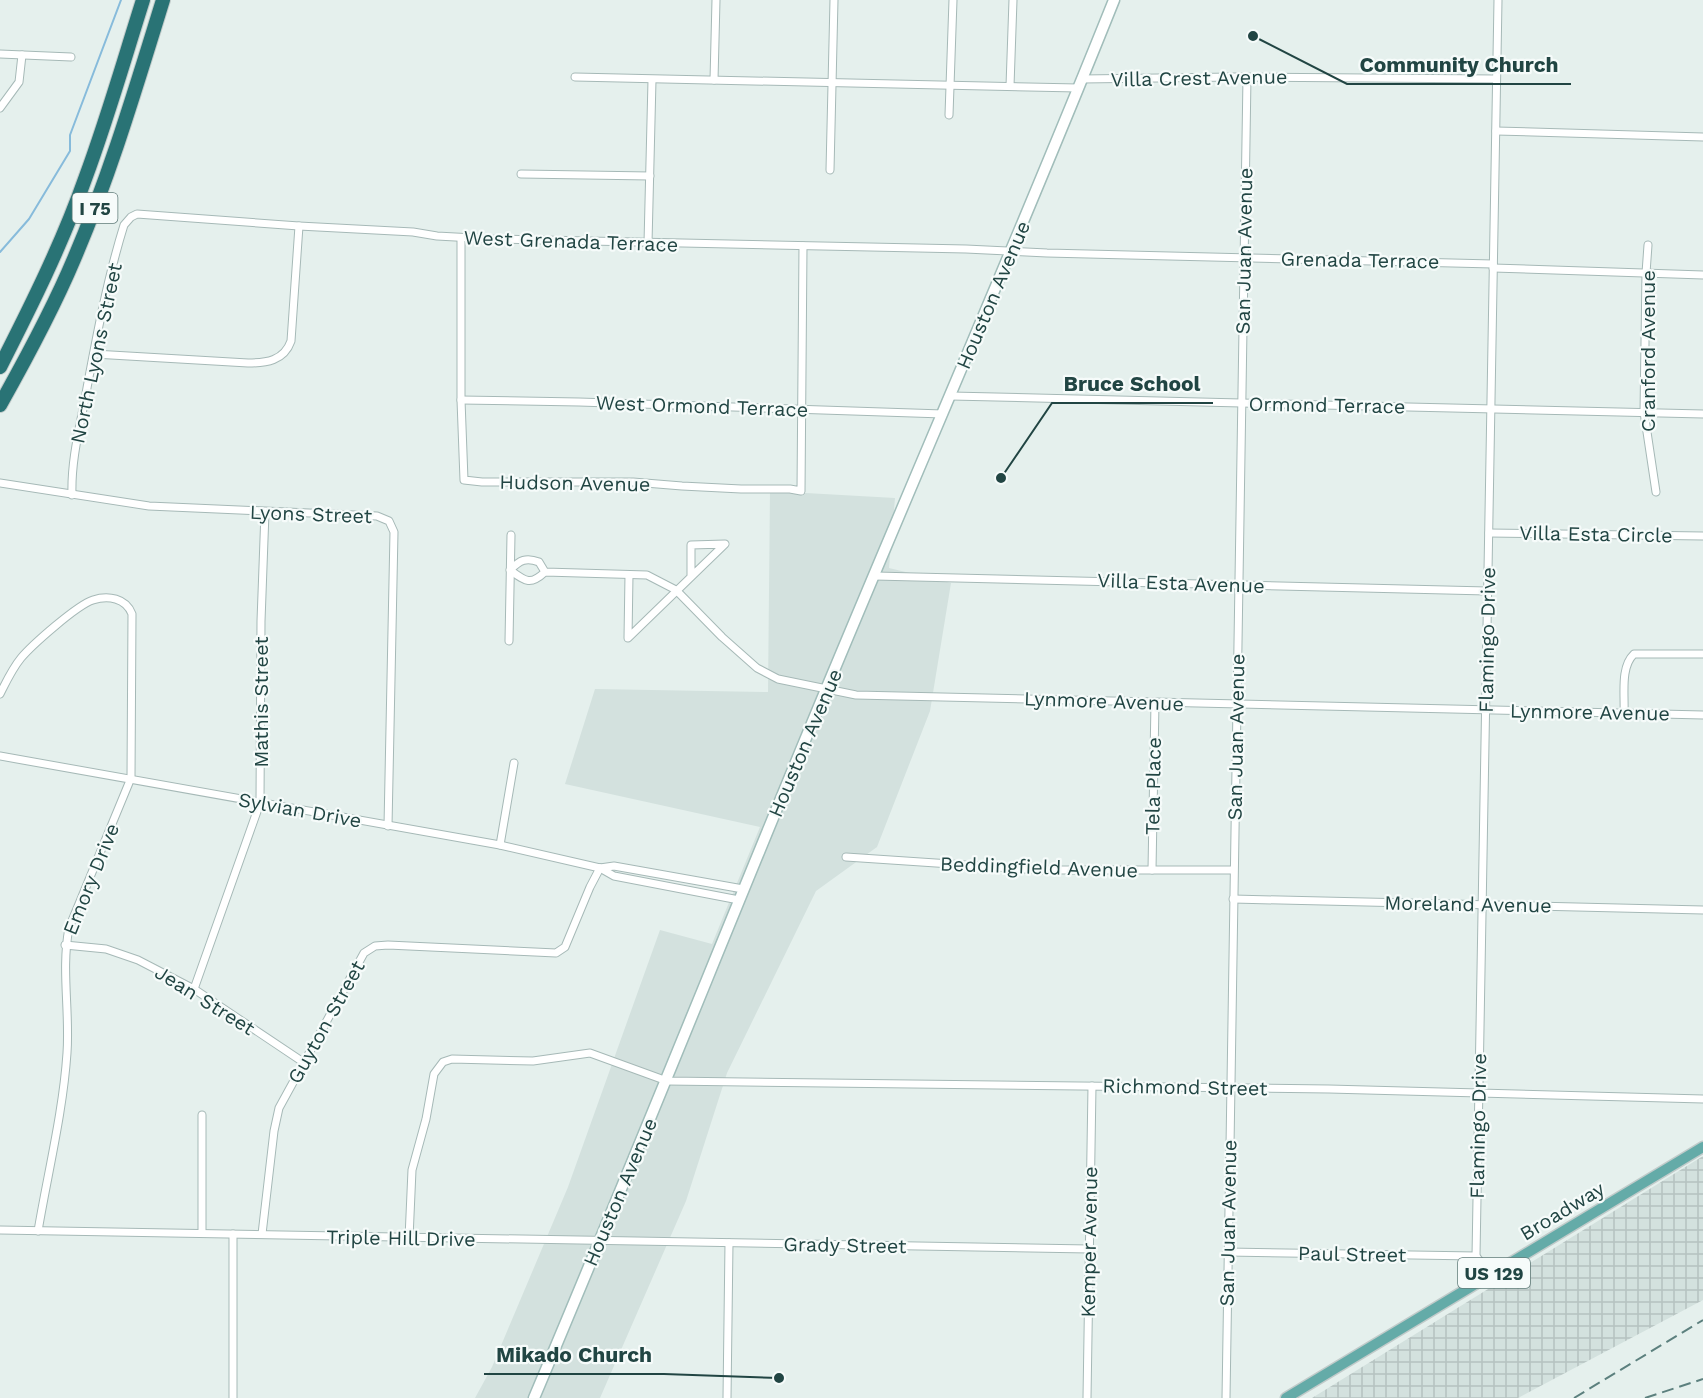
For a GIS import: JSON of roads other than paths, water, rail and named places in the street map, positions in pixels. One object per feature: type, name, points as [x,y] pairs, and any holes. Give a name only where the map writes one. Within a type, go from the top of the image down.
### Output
[{"type":"highway","name":"I 75","points":[[0,367],[34,299],[86,179],[142,0]]},
{"type":"highway","name":"I 75","points":[[0,405],[56,298],[78,250],[124,126],[163,0]]},
{"type":"main road","name":"Broadway","points":[[1286,1398],[1703,1147]]},
{"type":"street","points":[[714,80],[716,0]]},
{"type":"street","points":[[831,170],[834,0]]},
{"type":"street","points":[[949,116],[953,0]]},
{"type":"street","points":[[1010,86],[1013,0]]},
{"type":"street","name":"Houston Avenue","points":[[534,1398],[1114,0]]},
{"type":"street","name":"Flamingo Drive","points":[[1476,1256],[1498,0]]},
{"type":"street","points":[[0,54],[71,57]]},
{"type":"street","points":[[0,108],[19,82],[22,55]]},
{"type":"street","points":[[575,77],[950,86],[1080,84]]},
{"type":"street","name":"Villa Crest Avenue","points":[[1080,84],[1247,77],[1496,79]]},
{"type":"street","name":"San Juan Avenue","points":[[1226,1398],[1247,77]]},
{"type":"street","points":[[648,243],[652,80]]},
{"type":"street","points":[[1496,131],[1703,136]]},
{"type":"street","points":[[521,174],[650,176]]},
{"type":"street","name":"West Grenada Terrace","points":[[133,215],[152,214],[299,226],[413,232],[461,238],[1010,252]]},
{"type":"street","name":"North Lyons Street","points":[[72,495],[73,463],[94,354],[122,232],[127,220],[133,215]]},
{"type":"street","points":[[94,354],[248,363],[268,362],[282,356],[291,341],[299,226]]},
{"type":"street","points":[[461,238],[461,400]]},
{"type":"street","name":"Cranford Avenue","points":[[1648,245],[1644,412],[1656,492]]},
{"type":"street","points":[[802,409],[803,246]]},
{"type":"street","name":"Grenada Terrace","points":[[1010,252],[1493,266],[1703,275]]},
{"type":"street","name":"Ormond Terrace","points":[[951,396],[1703,414]]},
{"type":"street","name":"West Ormond Terrace","points":[[461,400],[568,401],[943,414]]},
{"type":"street","name":"Hudson Avenue","points":[[461,400],[464,480],[633,482],[801,491],[802,409]]},
{"type":"street","name":"Lyons Street","points":[[0,483],[150,506],[377,516],[389,521],[393,526],[388,826]]},
{"type":"street","name":"Mathis Street","points":[[194,988],[260,803],[261,621],[265,512]]},
{"type":"street","name":"Villa Esta Circle","points":[[1489,533],[1703,536]]},
{"type":"street","points":[[509,641],[511,535]]},
{"type":"street","points":[[629,575],[628,638],[725,544],[691,545],[691,576]]},
{"type":"street","name":"Lynmore Avenue","points":[[545,572],[539,562],[530,559],[520,560],[510,570],[525,581],[536,580],[545,572],[646,575],[676,590],[722,637],[757,668],[778,679],[856,694],[1703,715]]},
{"type":"street","name":"Villa Esta Avenue","points":[[875,576],[1487,591]]},
{"type":"street","name":"Emory Drive","points":[[0,694],[21,658],[93,599],[117,598],[130,608],[132,614],[131,778],[69,928],[65,945],[68,1038],[65,1081],[38,1231]]},
{"type":"street","points":[[1624,713],[1627,662],[1634,654],[1703,654]]},
{"type":"street","name":"Tela Place","points":[[1152,870],[1155,702]]},
{"type":"street","name":"Sylvian Drive","points":[[0,756],[500,845],[600,868],[614,876],[741,895]]},
{"type":"street","points":[[500,845],[514,764]]},
{"type":"street","name":"Beddingfield Avenue","points":[[846,857],[1008,869],[1233,870]]},
{"type":"street","name":"Guyton Street","points":[[262,1234],[278,1113],[303,1062],[362,955],[375,946],[388,945],[561,951],[565,947],[600,868]]},
{"type":"street","name":"Moreland Avenue","points":[[1233,899],[1703,910]]},
{"type":"street","name":"Jean Street","points":[[65,945],[93,947],[125,955],[194,988],[303,1062]]},
{"type":"street","name":"Richmond Street","points":[[409,1238],[412,1170],[426,1119],[434,1074],[443,1062],[452,1059],[533,1061],[586,1053],[595,1054],[667,1081],[1230,1088],[1703,1099]]},
{"type":"street","name":"Kemper Avenue","points":[[1087,1398],[1092,1086]]},
{"type":"street","points":[[202,1115],[202,1233]]},
{"type":"street","name":"Triple Hill Drive","points":[[0,1230],[601,1241]]},
{"type":"street","points":[[233,1234],[233,1398]]},
{"type":"street","name":"Grady Street","points":[[601,1241],[1089,1249]]},
{"type":"street","points":[[727,1398],[729,1243]]},
{"type":"street","name":"Paul Street","points":[[1227,1252],[1476,1256]]},
{"type":"street","points":[[1476,1256],[1490,1275]]},
{"type":"waterway","points":[[0,252],[29,219],[70,151],[70,135],[121,0]]},
{"type":"railway","points":[[1574,1398],[1703,1320]]},
{"type":"railway","points":[[1645,1398],[1703,1379]]},
{"type":"place","name":"Community Church","points":[[1253,36]]},
{"type":"place","name":"Bruce School","points":[[1001,478]]},
{"type":"place","name":"Mikado Church","points":[[779,1378]]}]
